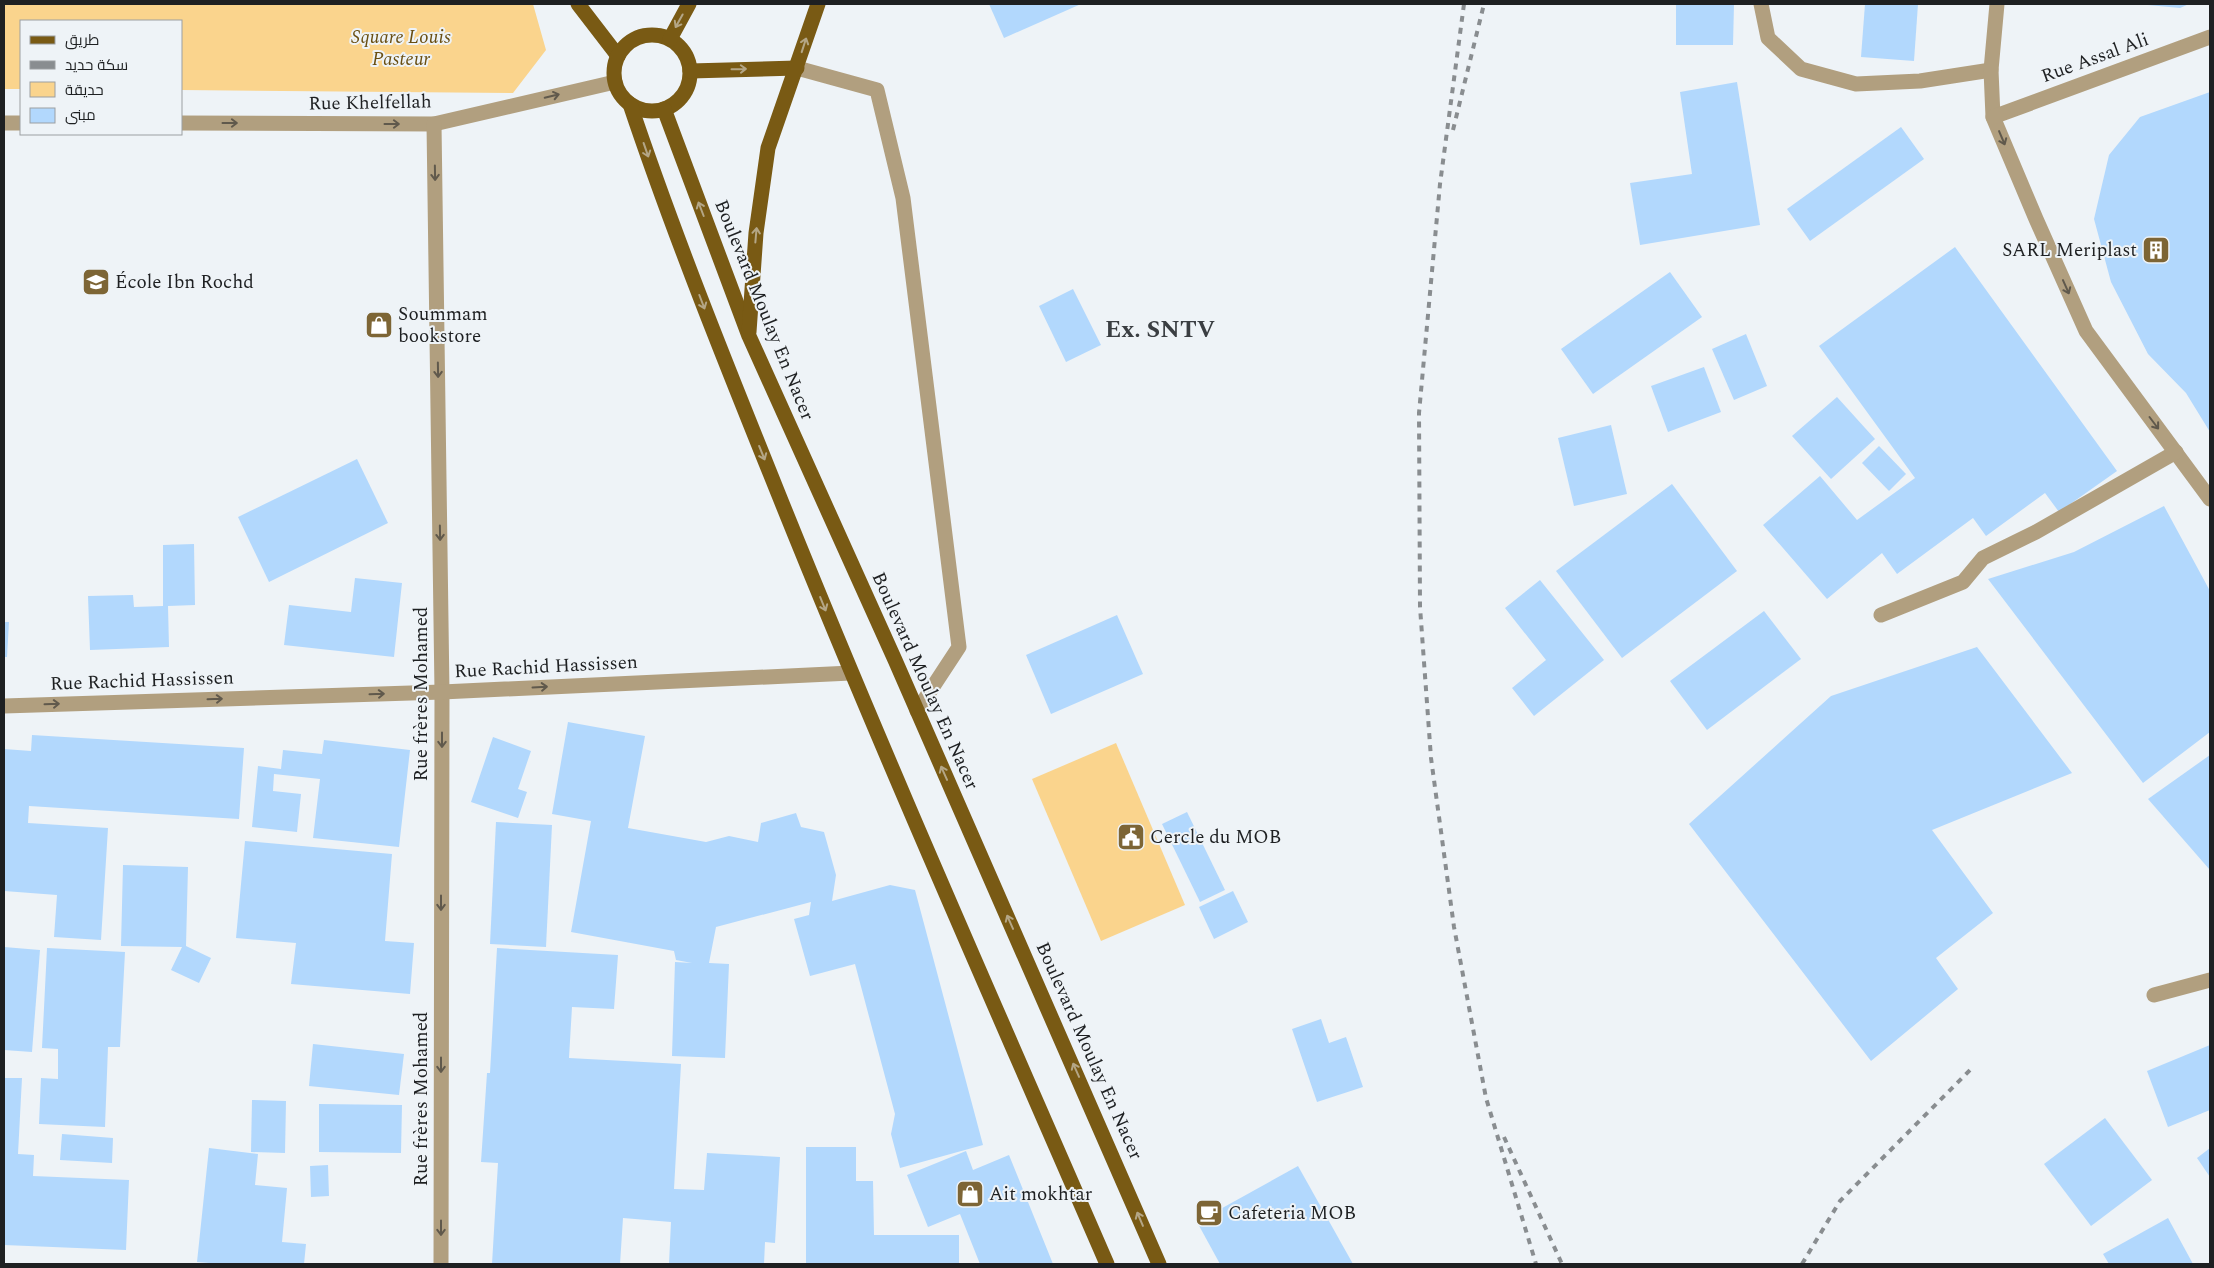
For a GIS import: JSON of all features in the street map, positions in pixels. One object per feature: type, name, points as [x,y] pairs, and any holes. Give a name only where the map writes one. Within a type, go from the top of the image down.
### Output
[{"type":"main road","points":[[578,4],[618,56]]},
{"type":"main road","points":[[670,39],[689,4]]},
{"type":"main road","points":[[748,336],[756,233],[768,148],[818,4]]},
{"type":"main road","points":[[630,104],[646,111],[664,109],[675,104],[684,94],[689,83],[690,70],[688,58],[680,47],[670,39],[660,35],[638,37],[629,43],[618,56],[614,73],[615,82],[621,94],[630,104],[660,191],[717,343],[850,673],[1107,1264]]},
{"type":"main road","points":[[690,70],[797,68]]},
{"type":"main road","name":"Boulevard Moulay En Nacer","points":[[664,109],[748,336],[917,711],[1159,1264]]},
{"type":"street","points":[[1762,4],[1768,38],[1801,69],[1856,84],[1920,81],[1992,70]]},
{"type":"street","points":[[1997,4],[1992,70],[1993,117],[2086,331],[2210,499]]},
{"type":"street","name":"Rue Assal Ali","points":[[1993,117],[2210,37]]},
{"type":"street","points":[[797,68],[877,90],[902,198],[959,647],[917,711]]},
{"type":"street","name":"Rue Khelfellah","points":[[182,123],[434,124],[615,82]]},
{"type":"street","points":[[4,123],[20,123]]},
{"type":"street","name":"Rue frères Mohamed","points":[[434,124],[442,692],[441,1264]]},
{"type":"street","points":[[1881,615],[1963,582],[1983,558],[2036,532],[2176,452]]},
{"type":"street","name":"Rue Rachid Hassissen","points":[[4,706],[442,692],[850,673]]},
{"type":"street","points":[[2154,996],[2210,980]]},
{"type":"green space","name":"Square Louis Pasteur","points":[[4,4],[533,4],[546,50],[513,93],[182,90],[182,20],[20,20],[20,89],[4,89]]},
{"type":"green space","points":[[1116,743],[1185,905],[1101,941],[1032,779]]},
{"type":"building","points":[[989,4],[1081,4],[1004,38]]},
{"type":"building","points":[[1676,4],[1734,4],[1733,45],[1676,45]]},
{"type":"building","points":[[1865,4],[1918,4],[1914,61],[1861,57]]},
{"type":"building","points":[[2137,4],[2189,4],[2180,8]]},
{"type":"building","points":[[1737,82],[1760,225],[1640,245],[1630,183],[1692,174],[1680,92]]},
{"type":"building","name":"SARL Meriplast","points":[[2210,92],[2210,432],[2186,393],[2148,354],[2111,282],[2094,219],[2109,155],[2140,117]]},
{"type":"building","points":[[1901,127],[1924,159],[1810,241],[1787,209]]},
{"type":"building","points":[[1955,247],[2117,471],[2059,512],[2045,493],[1986,536],[1973,518],[1897,574],[1882,553],[1827,599],[1763,525],[1820,476],[1857,520],[1915,478],[1819,346]]},
{"type":"building","points":[[1670,272],[1702,317],[1593,394],[1561,349]]},
{"type":"building","points":[[1073,289],[1101,345],[1066,362],[1039,306]]},
{"type":"building","points":[[1746,334],[1767,386],[1734,400],[1712,349]]},
{"type":"building","points":[[1704,367],[1721,412],[1668,432],[1651,386]]},
{"type":"building","points":[[1837,397],[1875,439],[1831,479],[1792,436]]},
{"type":"building","points":[[1611,425],[1627,494],[1574,506],[1558,438]]},
{"type":"building","points":[[1879,446],[1906,474],[1889,491],[1862,463]]},
{"type":"building","points":[[357,459],[388,523],[269,582],[238,517]]},
{"type":"building","points":[[1672,484],[1737,571],[1622,658],[1556,571]]},
{"type":"building","points":[[2164,506],[2210,591],[2210,732],[2143,783],[1988,579],[2074,552]]},
{"type":"building","points":[[194,544],[195,605],[168,606],[169,647],[90,650],[88,596],[133,595],[134,607],[163,606],[163,545]]},
{"type":"building","points":[[355,578],[402,583],[394,657],[284,645],[289,605],[351,612]]},
{"type":"building","points":[[1540,580],[1604,660],[1534,716],[1512,688],[1546,660],[1505,608]]},
{"type":"building","points":[[1764,611],[1801,659],[1707,730],[1670,681]]},
{"type":"building","points":[[1117,615],[1143,674],[1051,714],[1026,655]]},
{"type":"building","points":[[4,622],[9,622],[7,657],[4,657]]},
{"type":"building","points":[[1977,647],[2072,773],[1932,830],[1993,913],[1936,958],[1958,989],[1871,1061],[1689,824],[1831,696]]},
{"type":"building","points":[[568,722],[645,736],[628,828],[706,842],[729,836],[758,842],[761,823],[796,813],[801,827],[824,832],[836,875],[832,901],[890,885],[915,890],[983,1145],[900,1168],[891,1134],[895,1114],[855,964],[810,976],[794,919],[809,915],[811,902],[716,927],[709,963],[729,964],[725,1058],[672,1056],[675,962],[692,963],[676,960],[674,951],[571,932],[591,821],[552,814]]},
{"type":"building","points":[[32,735],[244,748],[239,819],[29,806],[28,823],[108,828],[101,940],[54,937],[57,895],[4,891],[4,749],[31,751]]},
{"type":"building","points":[[493,737],[531,751],[518,789],[527,792],[518,818],[471,802]]},
{"type":"building","points":[[324,740],[410,750],[399,847],[313,838],[320,779],[274,774],[273,791],[301,794],[297,832],[252,827],[258,766],[281,769],[283,750],[322,754]]},
{"type":"building","points":[[2210,755],[2210,870],[2148,799]]},
{"type":"building","points":[[1187,812],[1225,890],[1200,902],[1162,824]]},
{"type":"building","points":[[496,822],[552,825],[546,947],[490,944]]},
{"type":"building","points":[[245,841],[392,854],[385,941],[414,943],[410,994],[291,984],[296,943],[236,938]]},
{"type":"building","points":[[123,865],[188,867],[186,946],[211,958],[199,983],[171,970],[182,947],[121,946]]},
{"type":"building","points":[[1233,891],[1248,922],[1214,939],[1199,907]]},
{"type":"building","points":[[4,947],[40,950],[32,1052],[4,1050]]},
{"type":"building","points":[[47,948],[125,952],[120,1047],[108,1047],[105,1127],[39,1124],[41,1078],[58,1079],[58,1049],[42,1048]]},
{"type":"building","points":[[497,948],[618,955],[614,1009],[572,1007],[569,1058],[681,1064],[674,1189],[704,1190],[707,1153],[780,1157],[775,1243],[765,1242],[764,1264],[669,1264],[671,1222],[623,1218],[620,1264],[492,1264],[498,1163],[481,1162],[487,1073],[490,1073]]},
{"type":"building","points":[[1321,1019],[1329,1043],[1346,1037],[1363,1087],[1317,1102],[1292,1029]]},
{"type":"building","points":[[313,1044],[404,1054],[399,1095],[309,1086]]},
{"type":"building","points":[[2210,1045],[2210,1110],[2168,1127],[2147,1071]]},
{"type":"building","points":[[4,1078],[22,1078],[18,1154],[34,1155],[33,1176],[129,1180],[126,1250],[4,1245]]},
{"type":"building","points":[[252,1100],[286,1101],[285,1153],[251,1152]]},
{"type":"building","points":[[319,1104],[402,1105],[401,1153],[319,1152]]},
{"type":"building","points":[[2105,1118],[2152,1180],[2091,1226],[2044,1164]]},
{"type":"building","points":[[62,1134],[113,1138],[112,1163],[60,1160]]},
{"type":"building","points":[[806,1147],[856,1147],[856,1181],[873,1181],[874,1235],[959,1235],[959,1264],[806,1264]]},
{"type":"building","points":[[209,1148],[258,1154],[255,1185],[287,1188],[282,1242],[306,1244],[304,1264],[221,1264],[197,1262]]},
{"type":"building","points":[[2210,1148],[2210,1177],[2197,1158]]},
{"type":"building","name":"Ait mokhtar","points":[[966,1151],[973,1170],[1009,1155],[1053,1264],[980,1264],[960,1214],[928,1227],[907,1175]]},
{"type":"building","points":[[328,1165],[329,1196],[311,1197],[310,1166]]},
{"type":"building","points":[[1298,1166],[1353,1264],[1220,1264],[1197,1222]]},
{"type":"building","points":[[2168,1218],[2193,1264],[2109,1264],[2103,1254]]},
{"type":"railway","points":[[1464,4],[1440,184],[1419,413],[1420,607],[1431,758],[1454,927],[1486,1098],[1536,1264]]},
{"type":"railway","points":[[1453,130],[1484,4]]},
{"type":"railway","points":[[1802,1264],[1840,1201],[1974,1066]]},
{"type":"railway","points":[[1504,1137],[1562,1264]]},
{"type":"place","name":"SARL Meriplast","points":[[2156,250]]},
{"type":"place","name":"École Ibn Rochd","points":[[96,282]]},
{"type":"place","name":"Soummam bookstore","points":[[379,325]]},
{"type":"place","name":"Cercle du MOB","points":[[1131,837]]},
{"type":"place","name":"Ait mokhtar","points":[[970,1194]]},
{"type":"place","name":"Cafeteria MOB","points":[[1209,1213]]},
{"type":"district","name":"Ex. SNTV","points":[[1160,330]]}]
